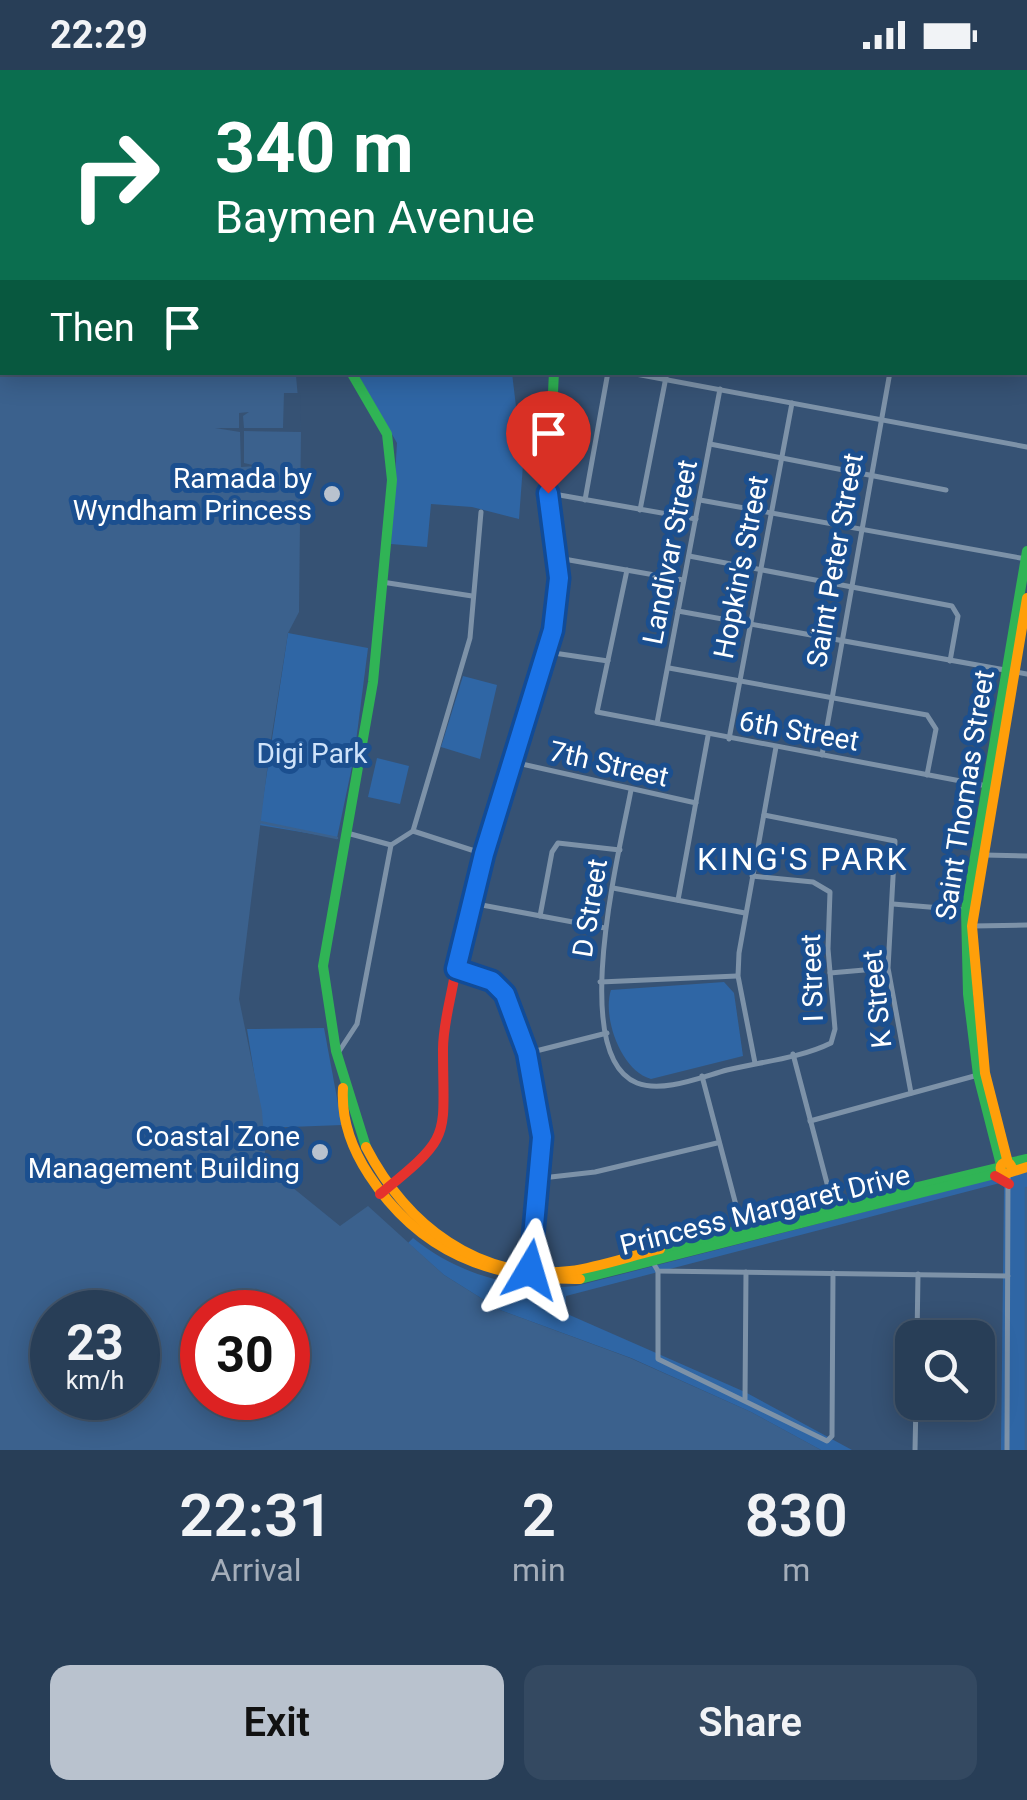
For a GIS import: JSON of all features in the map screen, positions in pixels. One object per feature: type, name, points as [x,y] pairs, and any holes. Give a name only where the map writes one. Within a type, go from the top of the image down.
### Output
[{"type":"main road","name":"Princess Margaret Drive","points":[[353,375],[382,420],[392,449],[373,682],[323,952],[323,988],[343,1088],[383,1192],[434,1235],[468,1254],[530,1276]]},
{"type":"main road","points":[[383,1192],[430,1152],[444,1126],[448,1102],[443,1046],[456,969],[484,854],[547,652],[557,602],[558,558],[548,493],[554,375]]},
{"type":"main road","name":"Saint Thomas Street","points":[[1004,1171],[978,1075],[969,911],[1026,555]]},
{"type":"main road","name":"Saint Thomas Street","points":[[1010,672],[1027,598]]},
{"type":"main road","name":"Saint Thomas Street","points":[[969,911],[989,787]]},
{"type":"main road","name":"Saint Thomas Street","points":[[978,1045],[1004,1171]]},
{"type":"main road","name":"Princess Margaret Drive","points":[[343,1088],[341,1100],[352,1142],[408,1227],[449,1256],[484,1270],[530,1276],[580,1280],[834,1212],[1027,1167]]},
{"type":"main road","name":"Princess Margaret Drive","points":[[1004,1171],[1027,1159]]},
{"type":"main road","points":[[375,1173],[387,1180],[402,1177]]},
{"type":"main road","points":[[398,1203],[394,1190],[402,1177]]},
{"type":"main road","name":"Princess Margaret Drive","points":[[653,1262],[742,1229],[834,1212]]},
{"type":"street","points":[[585,500],[607,375]]},
{"type":"street","points":[[639,375],[1027,446]]},
{"type":"street","points":[[640,510],[667,375]]},
{"type":"street","name":"Saint Peter Street","points":[[822,755],[889,375]]},
{"type":"street","name":"Landivar Street","points":[[658,723],[720,389]]},
{"type":"street","name":"Hopkin's Street","points":[[729,739],[792,402]]},
{"type":"street","points":[[710,444],[946,490]]},
{"type":"street","points":[[548,493],[696,520]]},
{"type":"street","points":[[700,500],[1026,555]]},
{"type":"street","points":[[337,1057],[357,1024],[391,845],[413,831],[470,638],[481,512]]},
{"type":"street","points":[[689,556],[952,606],[958,616],[950,661]]},
{"type":"street","points":[[558,558],[684,580]]},
{"type":"street","points":[[547,652],[609,661],[627,570]]},
{"type":"street","points":[[382,582],[472,596]]},
{"type":"street","points":[[678,611],[1027,674]]},
{"type":"street","name":"6th Street","points":[[609,661],[598,712],[989,787]]},
{"type":"street","points":[[668,668],[740,678],[934,720],[927,776]]},
{"type":"street","points":[[678,900],[708,735]]},
{"type":"street","points":[[754,1063],[738,976],[745,913],[776,747]]},
{"type":"street","name":"7th Street","points":[[513,762],[696,803]]},
{"type":"street","name":"D Street","points":[[631,790],[600,982],[607,1032],[623,1075],[634,1082],[664,1084],[702,1076]]},
{"type":"street","name":"K Street","points":[[764,815],[894,841],[888,968],[911,1094]]},
{"type":"street","points":[[413,831],[484,854]]},
{"type":"street","points":[[347,833],[391,845]]},
{"type":"street","points":[[540,916],[558,843],[620,850]]},
{"type":"street","points":[[981,855],[1027,856]]},
{"type":"street","name":"I Street","points":[[702,1076],[825,1046],[834,1036],[830,892],[812,882],[752,876]]},
{"type":"street","points":[[613,888],[745,913]]},
{"type":"street","points":[[471,903],[606,928]]},
{"type":"street","points":[[893,904],[969,911]]},
{"type":"street","points":[[969,926],[1027,925]]},
{"type":"street","points":[[830,973],[888,968]]},
{"type":"street","points":[[456,969],[492,981],[505,994],[527,1053],[540,1120],[542,1178],[530,1276]]},
{"type":"street","points":[[600,982],[738,976]]},
{"type":"street","points":[[332,1030],[351,1032]]},
{"type":"street","points":[[527,1053],[607,1032]]},
{"type":"street","points":[[793,1054],[834,1212]]},
{"type":"street","points":[[810,1121],[978,1075]]},
{"type":"street","points":[[702,1076],[742,1229]]},
{"type":"street","points":[[542,1178],[595,1172],[717,1142]]},
{"type":"street","points":[[1004,1171],[1007,1450]]},
{"type":"street","points":[[833,1274],[832,1436],[828,1441],[658,1360],[653,1262],[746,1272],[1008,1276]]},
{"type":"street","points":[[745,1400],[746,1272]]},
{"type":"street","points":[[917,1320],[918,1274]]},
{"type":"street","points":[[915,1450],[916,1420]]},
{"type":"green space","points":[[358,375],[512,375],[523,465],[519,519],[472,507],[431,504],[427,547],[391,544],[397,443]]},
{"type":"green space","name":"Digi Park","points":[[288,633],[368,648],[354,757],[337,838],[259,825]]},
{"type":"green space","points":[[463,676],[497,685],[480,759],[441,747]]},
{"type":"green space","points":[[377,758],[409,766],[400,804],[368,797]]},
{"type":"green space","points":[[724,982],[734,993],[743,1056],[651,1079],[631,1066],[612,1028],[611,990]]},
{"type":"green space","points":[[324,1028],[342,1125],[263,1128],[247,1029]]},
{"type":"green space","points":[[1027,1170],[1027,1450],[1001,1450],[1004,1187],[1000,1183],[566,1296],[565,1313],[745,1392],[852,1450],[821,1450],[751,1412],[631,1358],[500,1310],[444,1275],[408,1243],[413,1238],[449,1262],[490,1278],[532,1286],[576,1286]]},
{"type":"shaded area","points":[[0,375],[296,376],[301,431],[299,612],[288,633],[270,746],[239,999],[262,1111],[266,1166],[340,1226],[368,1206],[444,1275],[500,1310],[630,1358],[751,1412],[821,1450],[0,1450]]},
{"type":"pier","points":[[284,393],[300,393],[301,432],[244,431],[244,463],[257,466],[241,467],[240,432],[215,428],[239,428],[239,413],[249,412],[243,416],[244,428],[283,428]]},
{"type":"waterway","points":[[260,822],[337,838]]},
{"type":"waterway","points":[[1026,1188],[1026,1450]]},
{"type":"traffic: fast","points":[[353,375],[387,434],[392,480],[373,682],[323,966],[336,1051],[366,1147]]},
{"type":"traffic: fast","points":[[454,979],[484,854],[553,630],[559,577],[548,493],[554,375]]},
{"type":"traffic: fast","points":[[1001,1165],[978,1075],[968,994],[966,910],[1027,551]]},
{"type":"traffic: fast","points":[[1009,1163],[1027,1159]]},
{"type":"traffic: fast","points":[[660,1249],[1001,1167]]},
{"type":"traffic: fast","points":[[580,1279],[1003,1172]]},
{"type":"traffic: slow","points":[[1008,1163],[985,1073],[972,926],[1027,598]]},
{"type":"traffic: slow","points":[[343,1088],[346,1123],[357,1155],[389,1202],[411,1224],[434,1242],[487,1267],[547,1278],[580,1279]]},
{"type":"traffic: slow","points":[[366,1147],[382,1175],[424,1223],[476,1257],[536,1272],[570,1271],[660,1249]]},
{"type":"traffic: slow","points":[[1006,1162],[1012,1168],[1006,1174],[1000,1168],[1006,1162]]},
{"type":"traffic: slow","points":[[1011,1172],[1027,1167]]},
{"type":"traffic: jam","points":[[380,1194],[421,1159],[439,1133],[444,1101],[443,1040],[454,979]]},
{"type":"traffic: jam","points":[[995,1176],[1009,1184]]},
{"type":"place","name":"Ramada by Wyndham Princess","points":[[332,494]]},
{"type":"place","name":"Coastal Zone Management Building","points":[[320,1152]]},
{"type":"district","name":"KING'S PARK","points":[[803,859]]},
{"type":"route","points":[[530,1270],[542,1178],[542,1137],[527,1053],[505,994],[492,981],[456,969],[484,854],[553,630],[559,578],[548,493]]}]
